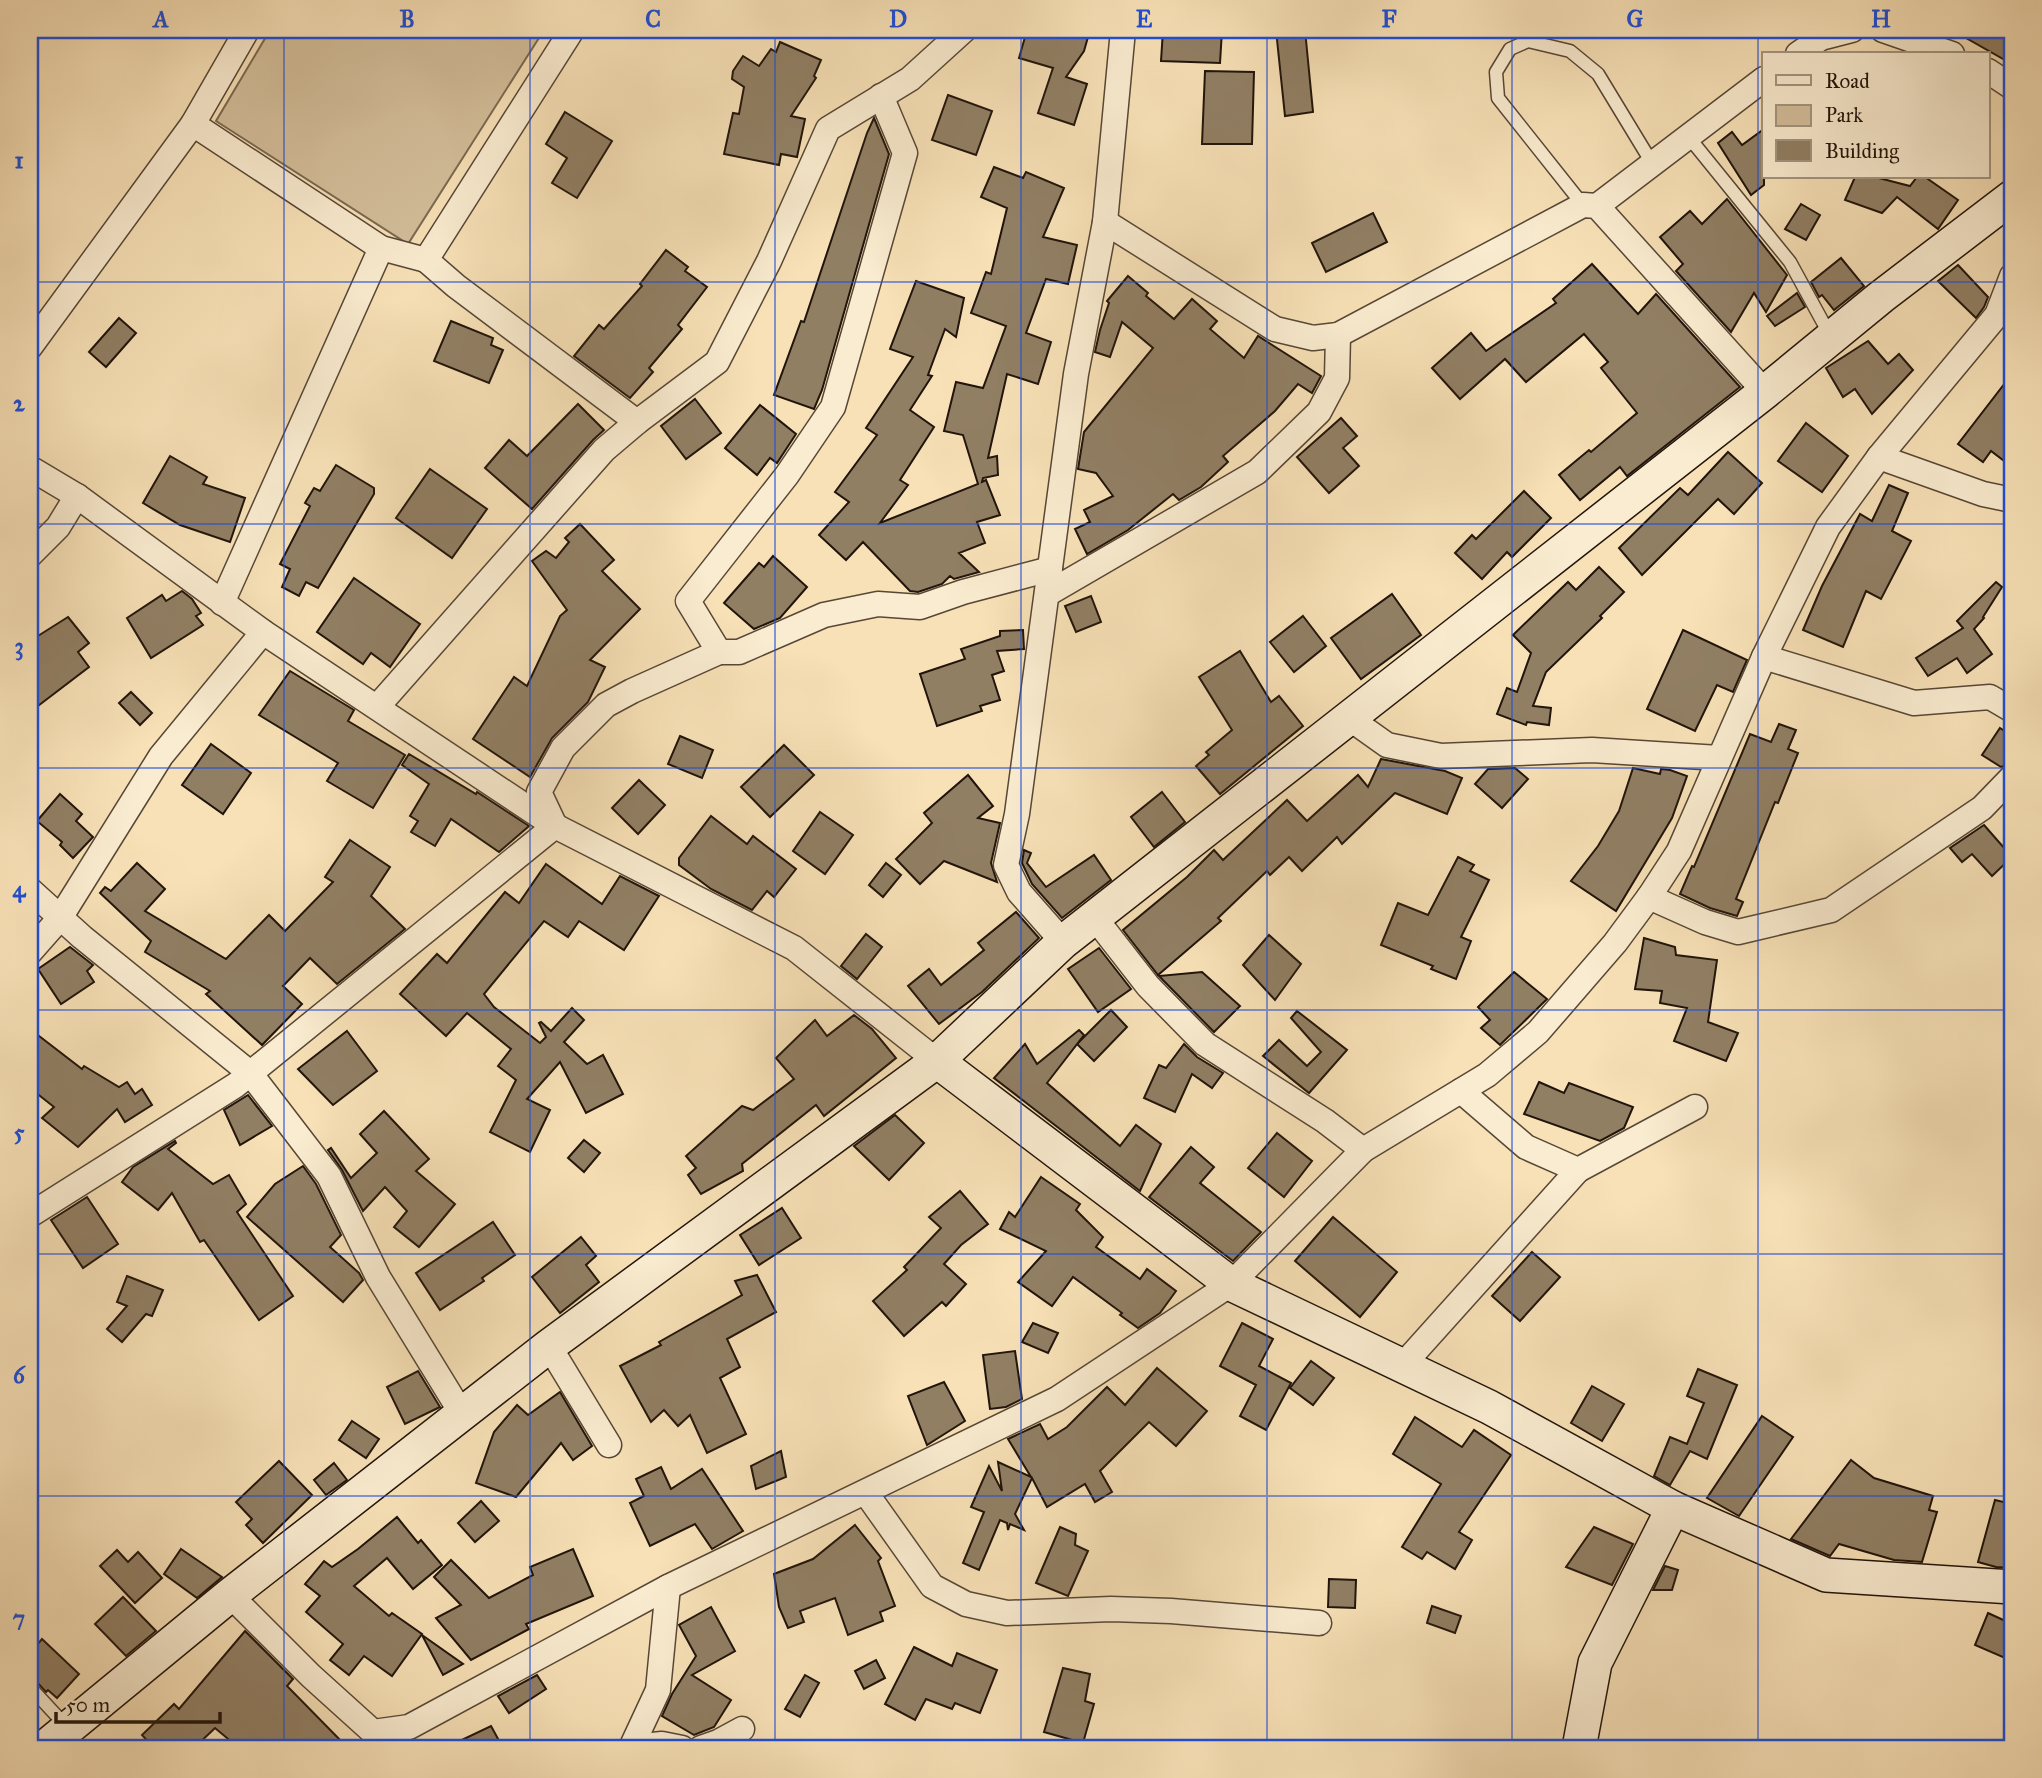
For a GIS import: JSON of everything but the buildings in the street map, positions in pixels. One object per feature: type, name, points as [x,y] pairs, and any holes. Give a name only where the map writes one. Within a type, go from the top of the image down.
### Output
[{"type":"street","points":[[30,348],[193,124],[247,30]]},
{"type":"street","points":[[426,260],[572,30]]},
{"type":"street","points":[[377,707],[604,450],[717,362],[769,261],[828,129],[909,79],[964,30]]},
{"type":"street","points":[[1063,942],[1019,892],[1006,865],[1017,814],[1076,374],[1105,222],[1123,30]]},
{"type":"street","points":[[1801,52],[1821,37],[1852,30]]},
{"type":"street","points":[[1883,30],[1946,52]]},
{"type":"street","points":[[1990,72],[2012,87]]},
{"type":"street","points":[[1105,222],[1275,329],[1313,338],[1338,335],[1590,206],[1762,80]]},
{"type":"street","points":[[719,652],[688,601],[787,475],[833,407],[905,153],[881,96]]},
{"type":"street","points":[[193,124],[381,248],[426,260],[456,286],[637,422]]},
{"type":"street","points":[[56,1738],[230,1595],[549,1346],[937,1060],[1063,942],[2012,197]]},
{"type":"street","points":[[1590,206],[1765,392]]},
{"type":"street","points":[[222,603],[381,248]]},
{"type":"street","points":[[230,1595],[311,1676],[373,1732],[410,1727],[668,1587],[1056,1399],[1231,1284],[1363,1150],[1487,1075],[1538,1032],[1615,943],[1650,897],[1679,850],[1764,657],[1828,527],[1879,457],[1997,315],[2012,276]]},
{"type":"street","points":[[1047,594],[1257,472],[1319,412],[1337,378],[1338,335]]},
{"type":"street","points":[[1879,457],[1983,494],[2012,500]]},
{"type":"street","points":[[30,468],[77,496],[263,632],[555,827],[794,948],[1231,1284],[1489,1407],[1674,1508],[1826,1575],[2012,1587]]},
{"type":"street","points":[[30,555],[58,527],[77,496]]},
{"type":"street","points":[[555,827],[539,792],[563,748],[606,705],[632,691],[719,652],[739,652],[824,615],[878,604],[920,607],[963,592],[1050,569]]},
{"type":"street","points":[[30,952],[60,918],[161,756],[263,632]]},
{"type":"street","points":[[1764,657],[1914,703],[1990,697],[2012,710]]},
{"type":"street","points":[[1349,718],[1387,745],[1441,756],[1592,750],[1719,758]]},
{"type":"street","points":[[1650,897],[1705,922],[1738,932],[1831,909],[1982,808],[2012,777]]},
{"type":"street","points":[[30,1215],[236,1085],[555,827]]},
{"type":"street","points":[[30,890],[60,918],[250,1073],[329,1176],[378,1277],[462,1414]]},
{"type":"street","points":[[1095,918],[1148,986],[1205,1044],[1325,1121],[1363,1150]]},
{"type":"street","points":[[1461,1091],[1526,1147],[1578,1170]]},
{"type":"street","points":[[1402,1366],[1578,1170],[1695,1107]]},
{"type":"street","points":[[549,1346],[609,1445]]},
{"type":"street","points":[[866,1493],[932,1586],[966,1604],[1007,1613],[1111,1609],[1320,1623]]},
{"type":"street","points":[[1579,1748],[1595,1663],[1674,1508]]},
{"type":"street","points":[[632,1748],[658,1690],[668,1587]]},
{"type":"street","points":[[701,1748],[742,1728]]},
{"type":"street","points":[[632,1748],[662,1744],[682,1748]]},
{"type":"lane","points":[[1590,206],[1498,99],[1496,72],[1510,49],[1528,41],[1570,51],[1598,74],[1652,163]]},
{"type":"lane","points":[[1688,135],[1790,262],[1832,338]]},
{"type":"lane","points":[[30,1687],[56,1738]]},
{"type":"green space","points":[[270,30],[544,30],[408,244],[216,121]]}]
